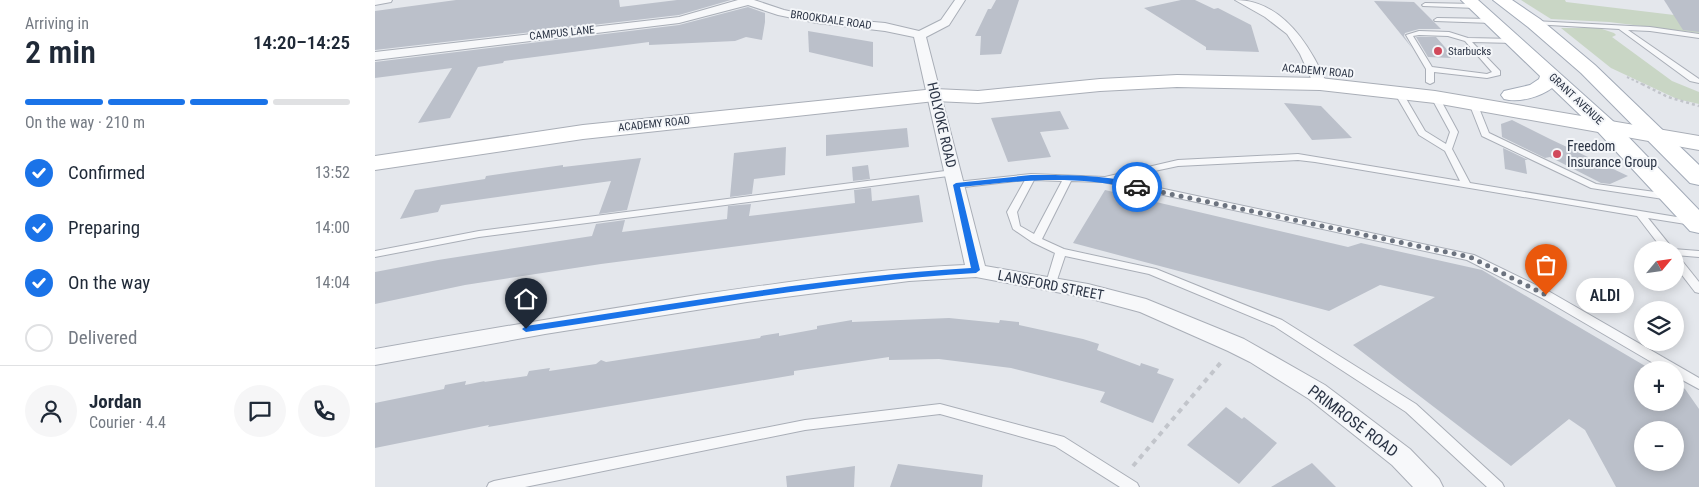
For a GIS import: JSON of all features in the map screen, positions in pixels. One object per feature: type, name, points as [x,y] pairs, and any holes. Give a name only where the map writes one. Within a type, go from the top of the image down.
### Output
[{"type":"main road","points":[[1501,0],[1534,23],[1588,69],[1699,178]]},
{"type":"main road","name":"GRANT AVENUE","points":[[1473,3],[1606,127],[1698,224]]},
{"type":"main road","points":[[1511,95],[1539,88],[1548,82],[1550,74]]},
{"type":"main road","name":"ACADEMY ROAD","points":[[1317,77],[1398,92],[1432,83],[1473,102],[1699,143]]},
{"type":"main road","name":"ACADEMY ROAD","points":[[375,163],[583,132],[935,95],[978,97],[1100,85],[1317,77],[1432,83],[1699,126]]},
{"type":"street","points":[[375,2],[387,0]]},
{"type":"street","points":[[920,35],[941,27],[948,21],[960,0]]},
{"type":"street","points":[[1239,0],[1256,6],[1275,18],[1295,35],[1310,57],[1317,77]]},
{"type":"street","name":"BROOKDALE ROAD","points":[[745,1],[800,16],[885,27],[920,35]]},
{"type":"street","name":"CAMPUS LANE","points":[[375,56],[679,20],[745,1]]},
{"type":"street","name":"HOLYOKE ROAD","points":[[920,35],[976,270]]},
{"type":"street","name":"LANSFORD STREET","points":[[375,356],[545,326],[747,295],[909,274],[976,270],[1088,290],[1146,306],[1236,345],[1270,363]]},
{"type":"street","name":"PRIMROSE ROAD","points":[[1270,363],[1332,404],[1401,457],[1430,487]]},
{"type":"lane","points":[[1425,5],[1473,3]]},
{"type":"lane","points":[[1437,20],[1492,21]]},
{"type":"lane","points":[[1534,23],[1650,29],[1699,36]]},
{"type":"lane","points":[[1620,27],[1693,79],[1699,81]]},
{"type":"lane","points":[[1448,149],[1454,132],[1409,35],[1419,33],[1449,34],[1467,40],[1514,41]]},
{"type":"lane","points":[[1432,83],[1497,73],[1467,40]]},
{"type":"lane","points":[[1398,92],[1422,133],[1448,149],[1467,185]]},
{"type":"lane","points":[[1473,102],[1485,134],[1594,186],[1673,198]]},
{"type":"lane","points":[[1103,180],[1178,163],[1298,157],[1698,224]]},
{"type":"lane","points":[[1031,177],[1012,212],[1016,227],[1036,240],[1061,252],[1152,271],[1278,323],[1411,408],[1497,487]]},
{"type":"lane","points":[[375,254],[479,234],[955,179],[1068,177],[1103,180],[1470,257],[1546,295],[1660,361]]},
{"type":"lane","points":[[1036,240],[1068,177]]},
{"type":"lane","points":[[1640,214],[1661,241]]},
{"type":"lane","points":[[1051,283],[1061,252]]},
{"type":"lane","points":[[1684,253],[1699,254]]},
{"type":"lane","points":[[1684,270],[1699,289]]},
{"type":"lane","points":[[1684,375],[1699,384]]},
{"type":"lane","points":[[494,487],[805,425],[940,409],[1059,441],[1127,484]]},
{"type":"path","points":[[1127,484],[1236,345]]},
{"type":"green space","points":[[1521,0],[1565,0],[1566,2],[1699,18],[1699,33],[1609,22],[1551,19]]},
{"type":"green space","points":[[1561,28],[1599,28],[1614,33],[1616,35],[1612,37],[1672,81],[1699,92],[1699,104],[1677,99],[1611,68]]},
{"type":"building","points":[[456,0],[619,0],[620,7],[677,0],[731,0],[679,15],[375,50],[375,11]]},
{"type":"building","points":[[996,0],[1019,0],[1001,54],[980,55],[981,36],[975,36],[988,9],[991,9]]},
{"type":"building","points":[[1181,0],[1195,0],[1214,9],[1218,8],[1251,25],[1259,52],[1206,50],[1206,47],[1144,8]]},
{"type":"building","points":[[1664,0],[1699,0],[1699,32],[1683,30]]},
{"type":"building","points":[[1374,1],[1414,2],[1441,29],[1419,29],[1405,33],[1404,36],[1412,48]]},
{"type":"building","points":[[748,7],[765,13],[762,40],[746,37],[735,41],[649,45],[649,42],[504,61],[503,63],[478,67],[450,118],[418,123],[452,68],[375,78],[375,62],[679,25]]},
{"type":"building","points":[[808,31],[873,42],[873,67],[809,52]]},
{"type":"building","name":"Starbucks","points":[[1416,37],[1436,37],[1451,54],[1448,54],[1451,58],[1428,57]]},
{"type":"building","points":[[1284,103],[1321,106],[1352,138],[1312,140]]},
{"type":"building","points":[[1060,111],[1069,129],[1040,132],[1051,157],[1008,162],[991,118]]},
{"type":"building","name":"Freedom Insurance Group","points":[[1512,120],[1628,176],[1610,184],[1601,183],[1550,157],[1545,158],[1502,137],[1501,124]]},
{"type":"building","points":[[907,128],[909,147],[826,156],[826,135]]},
{"type":"building","points":[[786,147],[785,175],[754,179],[752,194],[730,197],[734,153]]},
{"type":"building","points":[[1503,148],[1528,160],[1525,160],[1527,174],[1505,169]]},
{"type":"building","points":[[641,158],[627,210],[599,214],[611,181],[441,205],[438,212],[400,219],[415,190],[485,179],[486,176],[563,165],[563,167]]},
{"type":"building","points":[[868,165],[870,179],[853,181],[852,167]]},
{"type":"building","points":[[871,188],[872,201],[919,195],[923,222],[601,264],[465,285],[375,304],[375,272],[438,260],[592,236],[596,224],[625,220],[622,232],[727,219],[728,206],[751,204],[749,216],[855,203],[854,190]]},
{"type":"building","points":[[1105,190],[1348,247],[1361,243],[1482,270],[1637,361],[1634,361],[1634,411],[1684,411],[1685,389],[1699,409],[1699,487],[1616,487],[1585,430],[1569,419],[1511,466],[1353,345],[1435,297],[1380,285],[1329,311],[1073,243]]},
{"type":"building","points":[[949,318],[999,323],[1000,320],[1019,322],[1019,325],[1083,339],[1099,344],[1097,350],[1140,366],[1141,363],[1159,369],[1157,373],[1174,379],[1153,423],[1100,402],[1105,392],[1011,368],[939,359],[889,360],[889,357],[794,371],[794,375],[488,427],[489,425],[375,448],[375,403],[444,389],[445,385],[466,381],[465,385],[527,376],[529,371],[550,368],[549,371],[596,364],[601,360],[606,362],[760,338],[761,336],[779,333],[779,336],[817,329],[817,326],[852,320],[852,322]]},
{"type":"building","points":[[1226,407],[1242,419],[1244,417],[1277,443],[1239,484],[1187,445]]},
{"type":"building","points":[[1312,463],[1336,487],[1271,487]]},
{"type":"building","points":[[898,464],[983,475],[982,487],[890,487]]},
{"type":"building","points":[[855,466],[854,487],[787,487],[786,476]]},
{"type":"way so far","points":[[1137,187],[1470,257],[1546,295]]},
{"type":"place","name":"Starbucks","points":[[1438,51]]},
{"type":"place","name":"Freedom Insurance Group","points":[[1557,154]]},
{"type":"place","name":"ALDI","points":[[1546,295]]},
{"type":"route","points":[[526,329],[765,293],[909,274],[976,270],[956,185],[1031,177],[1068,177],[1103,180],[1137,187]]}]
